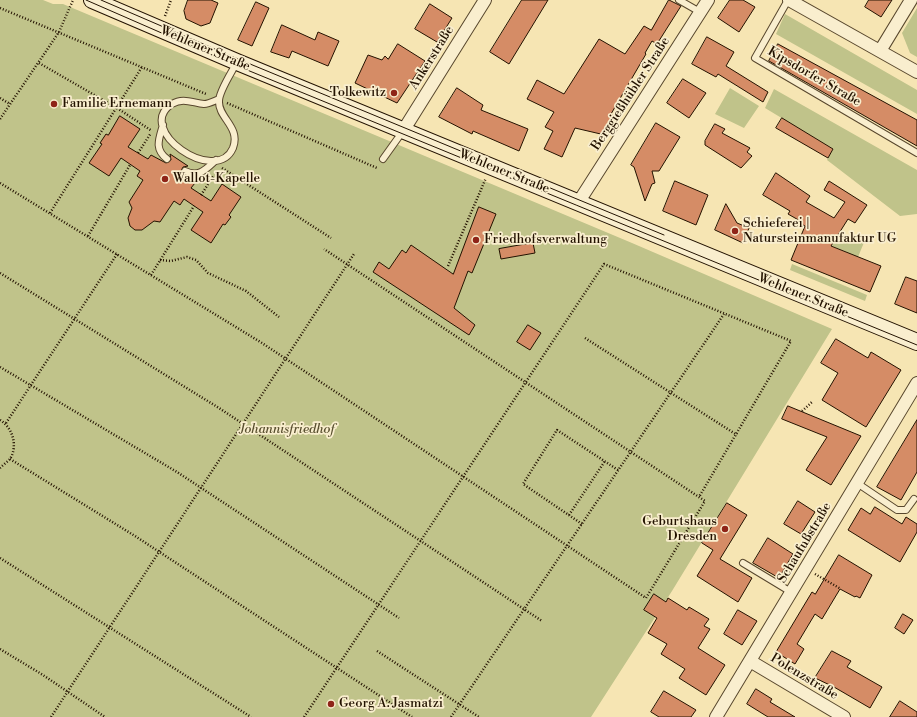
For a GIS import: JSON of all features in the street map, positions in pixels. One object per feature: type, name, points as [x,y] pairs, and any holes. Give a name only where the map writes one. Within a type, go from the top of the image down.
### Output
[{"type":"main road","name":"Wehlener Straße","points":[[92,0],[403,131],[917,342]]},
{"type":"street","name":"Ankerstraße","points":[[403,131],[485,0]]},
{"type":"street","name":"Berggießhübler Straße","points":[[578,203],[708,0]]},
{"type":"street","name":"Kipsdorfer Straße","points":[[790,0],[917,72]]},
{"type":"street","points":[[880,51],[912,0]]},
{"type":"street","name":"Schaufußstraße","points":[[716,717],[917,383]]},
{"type":"street","name":"Polenzstraße","points":[[750,661],[844,717]]},
{"type":"lane","points":[[679,0],[700,12]]},
{"type":"lane","name":"Kipsdorfer Straße","points":[[790,0],[755,58],[917,153]]},
{"type":"lane","points":[[185,171],[192,174],[202,173],[216,160],[226,156],[232,148],[234,139],[230,124],[219,111],[219,99],[237,62]]},
{"type":"lane","points":[[167,159],[160,154],[157,145],[163,125],[163,116],[167,108],[173,103],[183,100],[205,104],[219,99]]},
{"type":"lane","points":[[163,125],[172,142],[180,150],[204,160],[216,160]]},
{"type":"lane","points":[[383,159],[403,131]]},
{"type":"lane","points":[[857,483],[897,510],[906,510],[914,499]]},
{"type":"lane","points":[[744,563],[791,592]]},
{"type":"path","points":[[0,119],[60,32],[73,0]]},
{"type":"path","points":[[0,8],[219,99],[377,168]]},
{"type":"path","points":[[39,63],[117,108],[152,131]]},
{"type":"path","points":[[50,213],[142,67]]},
{"type":"path","points":[[0,98],[10,104]]},
{"type":"path","points":[[88,236],[130,165]]},
{"type":"path","points":[[201,194],[220,167],[331,238]]},
{"type":"path","points":[[448,266],[491,167]]},
{"type":"path","points":[[0,183],[285,359],[646,598],[705,501],[324,249]]},
{"type":"path","points":[[151,275],[194,206]]},
{"type":"path","points":[[6,424],[117,254]]},
{"type":"path","points":[[50,717],[354,254]]},
{"type":"path","points":[[160,260],[171,261],[188,257],[196,260],[208,273],[246,292],[279,317]]},
{"type":"path","points":[[304,717],[604,264],[791,341],[737,435],[699,497]]},
{"type":"path","points":[[0,274],[75,319],[242,424],[542,621]]},
{"type":"path","points":[[451,717],[724,314]]},
{"type":"path","points":[[585,338],[737,435]]},
{"type":"path","points":[[0,367],[200,488],[399,618]]},
{"type":"path","points":[[802,412],[812,402]]},
{"type":"path","points":[[0,420],[6,424],[12,433],[14,446],[10,459],[0,468]]},
{"type":"path","points":[[582,524],[522,484],[557,430],[618,470]]},
{"type":"path","points":[[10,459],[159,552],[412,717]]},
{"type":"path","points":[[569,515],[605,461]]},
{"type":"path","points":[[0,558],[251,717]]},
{"type":"path","points":[[806,568],[841,589]]},
{"type":"path","points":[[0,649],[105,717]]},
{"type":"path","points":[[377,651],[479,717]]},
{"type":"green space","name":"Johannisfriedhof","points":[[0,0],[43,0],[53,4],[63,4],[632,243],[832,329],[672,591],[591,717],[0,717]]},
{"type":"green space","points":[[917,8],[917,57],[910,53],[902,33]]},
{"type":"green space","points":[[785,14],[917,90],[917,114],[776,34]]},
{"type":"green space","points":[[730,88],[759,106],[744,128],[715,114]]},
{"type":"green space","points":[[774,89],[917,170],[917,214],[900,216],[827,160],[833,149],[765,108]]},
{"type":"green space","points":[[839,232],[854,239],[856,236],[865,240],[858,257],[832,246]]},
{"type":"green space","points":[[792,264],[867,295],[865,301],[790,270]]},
{"type":"building","points":[[188,0],[211,0],[218,3],[210,23],[201,26],[186,19],[184,11]]},
{"type":"building","points":[[522,0],[548,0],[509,64],[490,52]]},
{"type":"building","points":[[669,0],[681,6],[657,44],[652,41],[611,114],[616,117],[605,135],[575,128],[562,157],[544,149],[553,131],[545,127],[554,112],[527,99],[537,80],[564,94],[599,39],[625,54],[644,26],[651,30]]},
{"type":"building","points":[[730,0],[743,0],[755,7],[739,32],[718,18]]},
{"type":"building","points":[[869,0],[892,0],[881,17],[865,7]]},
{"type":"building","points":[[256,2],[269,8],[252,46],[238,40]]},
{"type":"building","points":[[430,4],[452,18],[437,42],[415,29]]},
{"type":"building","points":[[282,25],[315,40],[318,32],[339,41],[328,66],[292,51],[289,58],[271,52]]},
{"type":"building","points":[[707,37],[734,52],[726,66],[768,92],[763,102],[718,74],[716,77],[692,64]]},
{"type":"building","points":[[398,44],[425,61],[397,103],[355,83],[368,55],[382,60],[385,56],[388,59]]},
{"type":"building","points":[[778,44],[917,120],[917,146],[769,61]]},
{"type":"building","points":[[683,79],[706,93],[689,118],[667,103]]},
{"type":"building","points":[[457,88],[483,105],[481,110],[528,129],[519,151],[473,131],[472,134],[439,117]]},
{"type":"building","name":"Wallot-Kapelle","points":[[120,116],[140,129],[128,147],[148,159],[151,155],[166,163],[171,160],[170,154],[188,166],[183,167],[181,171],[183,175],[195,183],[191,188],[211,201],[222,184],[241,197],[229,215],[231,217],[225,225],[223,224],[211,243],[191,230],[203,212],[184,199],[180,205],[174,201],[160,222],[154,221],[142,230],[135,230],[130,226],[128,218],[132,208],[129,202],[143,180],[137,176],[140,171],[121,158],[109,176],[89,163],[102,144],[100,143],[106,134],[108,135]]},
{"type":"building","points":[[782,118],[833,149],[828,158],[776,128]]},
{"type":"building","points":[[656,123],[680,137],[659,171],[652,171],[655,183],[652,184],[645,201],[634,167],[631,165]]},
{"type":"building","points":[[715,124],[725,129],[722,133],[750,148],[747,152],[752,156],[741,168],[705,145],[705,141]]},
{"type":"building","points":[[776,173],[810,196],[806,202],[834,218],[845,202],[824,190],[829,181],[867,205],[855,223],[848,219],[831,246],[881,266],[870,292],[791,260],[805,226],[801,224],[802,222],[788,214],[790,211],[763,195]]},
{"type":"building","points":[[675,181],[708,195],[696,225],[663,211]]},
{"type":"building","name":"Schieferei | Natursteinmanufaktur UG","points":[[726,204],[737,223],[749,228],[743,243],[715,230]]},
{"type":"building","points":[[479,207],[496,214],[472,273],[468,271],[454,308],[475,325],[469,335],[373,272],[379,262],[389,269],[402,250],[406,253],[411,245],[453,274]]},
{"type":"building","points":[[533,243],[535,253],[501,259],[499,249]]},
{"type":"building","points":[[906,277],[917,281],[917,313],[895,304]]},
{"type":"building","points":[[528,325],[541,333],[530,350],[517,342]]},
{"type":"building","points":[[836,339],[868,358],[871,352],[901,370],[866,427],[822,400],[838,373],[821,363]]},
{"type":"building","points":[[788,406],[861,436],[831,485],[806,470],[827,437],[782,419]]},
{"type":"building","points":[[917,420],[917,472],[901,500],[877,487]]},
{"type":"building","points":[[798,501],[815,512],[801,534],[784,524]]},
{"type":"building","points":[[727,503],[747,515],[720,559],[752,578],[738,602],[697,576],[713,550],[702,543]]},
{"type":"building","points":[[875,507],[902,524],[906,517],[917,524],[917,532],[900,562],[848,530],[861,508],[870,514]]},
{"type":"building","points":[[768,538],[793,554],[779,578],[753,563]]},
{"type":"building","points":[[839,555],[872,575],[860,598],[840,589],[822,619],[815,614],[797,644],[804,649],[795,664],[776,652],[812,592],[815,594]]},
{"type":"building","points":[[654,594],[666,602],[668,598],[687,610],[689,607],[709,619],[704,626],[710,629],[698,648],[725,665],[706,695],[679,678],[685,669],[661,654],[667,644],[648,633],[657,618],[644,610]]},
{"type":"building","points":[[738,610],[757,621],[742,645],[724,634]]},
{"type":"building","points":[[903,614],[913,620],[904,634],[895,628]]},
{"type":"building","points":[[832,651],[851,661],[847,667],[882,687],[870,708],[815,678]]},
{"type":"building","points":[[756,689],[772,699],[770,702],[795,717],[768,717],[747,704]]},
{"type":"building","points":[[664,691],[696,710],[691,717],[659,717],[651,712]]},
{"type":"building","points":[[900,701],[917,712],[917,717],[890,717]]},
{"type":"tram line","points":[[86,0],[235,65],[917,345]]},
{"type":"tram line","points":[[101,0],[238,59],[664,235]]},
{"type":"place","name":"Tolkewitz","points":[[394,93]]},
{"type":"place","name":"Familie Ernemann","points":[[54,104]]},
{"type":"place","name":"Wallot-Kapelle","points":[[165,179]]},
{"type":"place","name":"Schieferei | Natursteinmanufaktur UG","points":[[735,231]]},
{"type":"place","name":"Friedhofsverwaltung","points":[[476,240]]},
{"type":"place","name":"Geburtshaus Dresden","points":[[725,529]]},
{"type":"place","name":"Georg A. Jasmatzi","points":[[331,704]]}]
